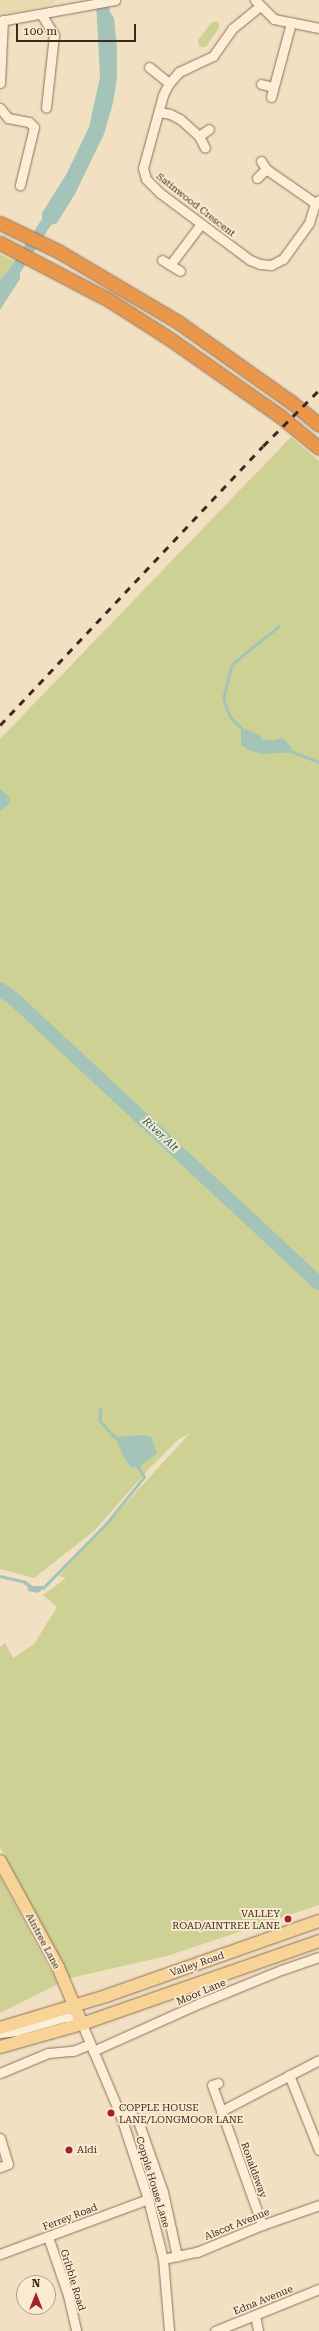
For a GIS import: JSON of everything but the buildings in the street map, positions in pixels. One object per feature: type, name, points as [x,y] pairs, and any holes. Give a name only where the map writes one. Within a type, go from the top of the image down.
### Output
[{"type":"highway","points":[[0,223],[58,252],[178,322],[291,402],[319,425]]},
{"type":"highway","points":[[4,245],[109,300],[170,339],[280,416],[319,448]]},
{"type":"main road","name":"Aintree Lane","points":[[0,1861],[58,1967],[82,2024]]},
{"type":"main road","name":"Valley Road","points":[[0,2028],[74,2006],[319,1921]]},
{"type":"main road","name":"Valley Road","points":[[0,2047],[82,2024],[319,1941]]},
{"type":"street","points":[[0,83],[2,21],[115,0]]},
{"type":"street","name":"Satinwood Crescent","points":[[317,201],[305,229],[283,259],[271,265],[260,264],[250,260],[160,193],[146,179],[143,168],[169,83],[179,72],[213,56],[232,29],[258,3],[274,19],[319,28]]},
{"type":"street","points":[[41,14],[54,35],[46,108]]},
{"type":"street","points":[[271,97],[291,23]]},
{"type":"street","points":[[148,67],[169,83]]},
{"type":"street","points":[[261,84],[273,87]]},
{"type":"street","points":[[0,108],[8,118],[28,122],[34,128],[20,185]]},
{"type":"street","points":[[159,112],[170,114],[180,119],[200,136],[205,148]]},
{"type":"street","points":[[200,136],[209,129]]},
{"type":"street","points":[[261,161],[266,169],[317,201]]},
{"type":"street","points":[[257,178],[266,169]]},
{"type":"street","points":[[170,265],[201,224]]},
{"type":"street","points":[[162,260],[180,271]]},
{"type":"street","name":"Moor Lane","points":[[0,2073],[48,2053],[73,2051],[91,2047],[280,1970],[319,1958]]},
{"type":"street","points":[[0,2033],[16,2031],[65,2017],[75,2018],[82,2024]]},
{"type":"street","name":"Copple House Lane","points":[[82,2024],[120,2114],[148,2199],[163,2259],[169,2331]]},
{"type":"street","points":[[221,2111],[319,2060]]},
{"type":"street","points":[[289,2075],[319,2150]]},
{"type":"street","name":"Ronaldsway","points":[[218,2082],[212,2085],[262,2225]]},
{"type":"street","points":[[120,2114],[132,2114],[138,2121],[163,2192],[177,2256]]},
{"type":"street","points":[[0,2138],[8,2164],[0,2166]]},
{"type":"street","name":"Ferrey Road","points":[[0,2254],[148,2199]]},
{"type":"street","name":"Alscot Avenue","points":[[163,2259],[197,2252],[262,2225],[319,2205]]},
{"type":"street","name":"Gribble Road","points":[[48,2237],[68,2295],[76,2331]]},
{"type":"street","name":"Edna Avenue","points":[[215,2331],[319,2290]]},
{"type":"street","points":[[256,2315],[258,2331]]},
{"type":"shaded area","points":[[0,0],[58,0],[50,5],[0,15]]},
{"type":"green space","points":[[215,21],[219,23],[219,28],[206,47],[199,47],[198,40],[211,23]]},
{"type":"green space","points":[[0,254],[15,262],[0,280]]},
{"type":"green space","points":[[291,437],[319,461],[319,1905],[167,1956],[70,1978],[0,1847],[0,1647],[5,1643],[13,1658],[34,1644],[57,1607],[43,1595],[66,1578],[59,1576],[190,1433],[179,1439],[147,1471],[95,1530],[34,1578],[0,1569],[0,739]]},
{"type":"green space","points":[[0,1877],[58,1984],[0,2013]]},
{"type":"water","points":[[96,0],[108,0],[110,12],[114,18],[117,49],[117,78],[113,103],[104,134],[75,194],[57,223],[51,225],[20,273],[20,279],[0,310],[0,280],[10,268],[42,219],[42,213],[67,173],[89,127],[100,77]]},
{"type":"water","points":[[246,729],[260,736],[263,740],[276,740],[282,737],[292,748],[290,752],[261,754],[249,750],[241,745],[241,731]]},
{"type":"water","points":[[0,789],[9,797],[10,802],[0,812]]},
{"type":"water","points":[[141,1435],[151,1437],[157,1453],[139,1467],[132,1468],[124,1458],[115,1437]]},
{"type":"water","points":[[27,1582],[33,1586],[43,1586],[43,1589],[38,1593],[28,1591]]},
{"type":"waterway","points":[[245,733],[230,717],[223,699],[230,670],[233,664],[243,655],[279,626]]},
{"type":"waterway","points":[[288,750],[319,762]]},
{"type":"waterway","name":"River Alt","points":[[0,989],[15,1000],[319,1283]]},
{"type":"waterway","points":[[101,1408],[100,1421],[116,1438]]},
{"type":"waterway","points":[[43,1588],[105,1525],[144,1477],[138,1467]]},
{"type":"waterway","points":[[0,1576],[25,1582],[26,1584]]},
{"type":"railway","points":[[0,725],[263,446],[319,390]]},
{"type":"place","name":"VALLEY ROAD/AINTREE LANE","points":[[288,1919]]},
{"type":"place","name":"COPPLE HOUSE LANE/LONGMOOR LANE","points":[[111,2113]]},
{"type":"place","name":"Aldi","points":[[69,2150]]}]
